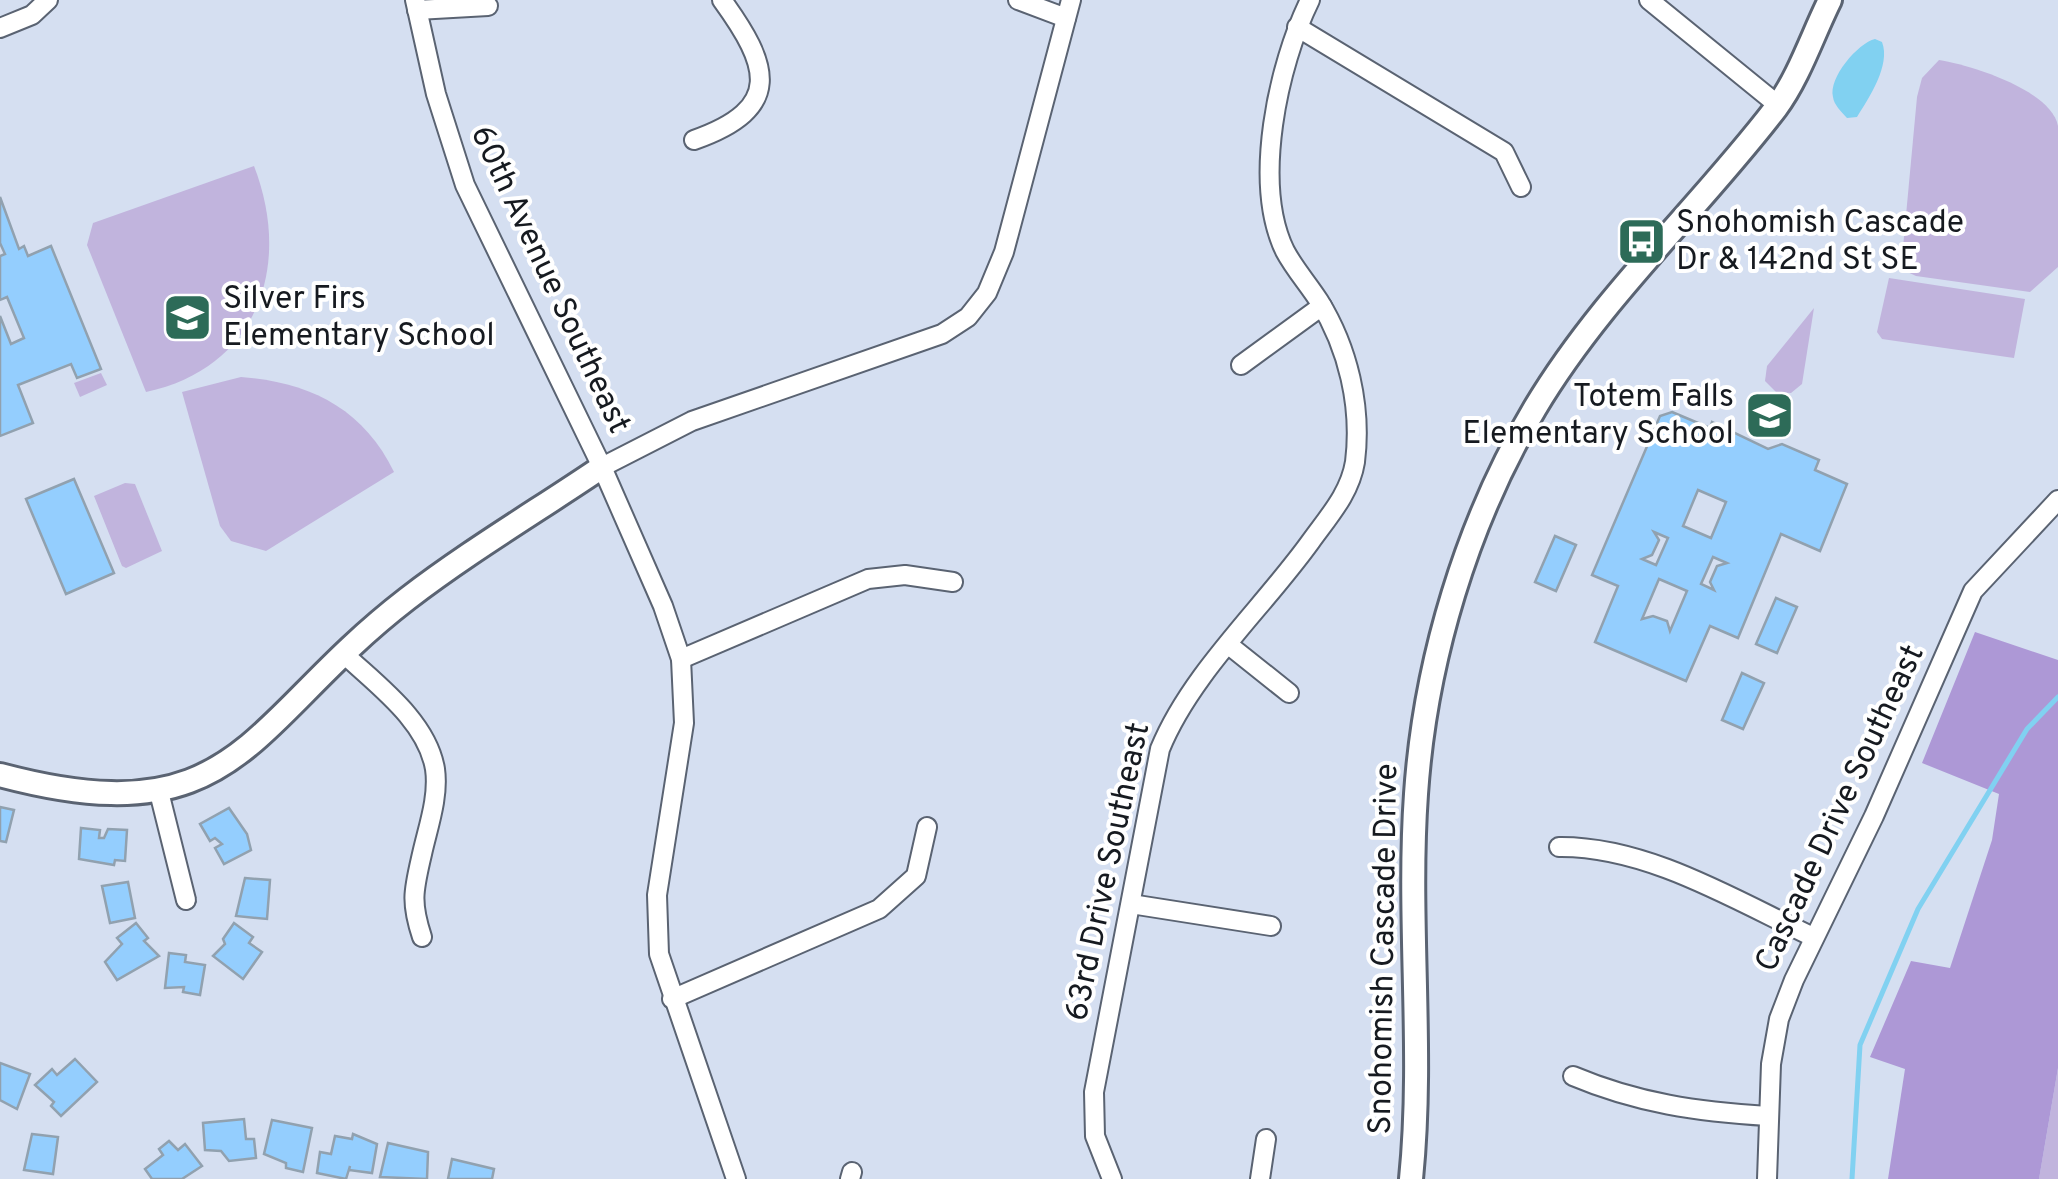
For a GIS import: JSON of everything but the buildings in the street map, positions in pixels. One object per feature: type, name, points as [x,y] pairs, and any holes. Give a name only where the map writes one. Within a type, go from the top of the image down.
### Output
[{"type":"street","points":[[0,28],[32,15],[48,0]]},
{"type":"street","points":[[694,140],[723,130],[752,106],[761,82],[758,52],[722,0]]},
{"type":"street","points":[[0,774],[60,791],[121,796],[159,792],[227,765],[272,729],[344,654],[406,600],[602,468],[692,420],[942,334],[968,317],[986,293],[1004,252],[1068,9],[1018,0]]},
{"type":"street","name":"63rd Drive Southeast","points":[[1112,1179],[1095,1136],[1094,1092],[1160,748],[1176,710],[1230,646],[1346,492],[1354,464],[1351,371],[1322,306],[1285,250],[1272,208],[1268,177],[1284,68],[1296,27],[1310,0]]},
{"type":"street","points":[[1648,0],[1778,105]]},
{"type":"street","name":"Snohomish Cascade Drive","points":[[1411,1179],[1416,793],[1429,701],[1450,606],[1481,511],[1535,408],[1597,316],[1778,105],[1830,0]]},
{"type":"street","points":[[416,5],[488,6]]},
{"type":"street","name":"60th Avenue Southeast","points":[[416,5],[436,94],[465,185],[602,468],[663,606],[681,660],[684,723],[657,894],[659,954],[736,1179]]},
{"type":"street","points":[[1296,27],[1504,152],[1521,187]]},
{"type":"street","points":[[1240,366],[1322,306]]},
{"type":"street","name":"Cascade Drive Southeast","points":[[1767,1179],[1768,1116],[1779,1019],[1813,938],[1874,816],[1973,591],[2058,500]]},
{"type":"street","points":[[681,660],[868,579],[905,575],[953,582]]},
{"type":"street","points":[[1230,646],[1289,693]]},
{"type":"street","points":[[344,654],[398,704],[422,737],[435,767],[435,796],[411,903],[422,937]]},
{"type":"street","points":[[159,792],[186,900]]},
{"type":"street","points":[[672,1000],[879,909],[916,876],[927,827]]},
{"type":"street","points":[[1559,847],[1596,846],[1619,854],[1707,887],[1813,938]]},
{"type":"street","points":[[1131,904],[1271,926]]},
{"type":"street","points":[[1573,1076],[1618,1095],[1692,1112],[1768,1116]]},
{"type":"street","points":[[1260,1179],[1266,1139]]},
{"type":"shaded area","points":[[1939,60],[2008,81],[2041,101],[2058,126],[2058,267],[2030,292],[1916,276],[1901,269],[1917,97],[1922,78]]},
{"type":"shaded area","points":[[254,166],[265,204],[269,241],[266,276],[256,308],[239,337],[215,361],[184,380],[146,392],[87,245],[93,223]]},
{"type":"shaded area","points":[[1889,278],[2025,299],[2014,358],[1882,339],[1877,332]]},
{"type":"shaded area","points":[[1814,308],[1802,384],[1791,393],[1776,392],[1765,381],[1767,366]]},
{"type":"shaded area","points":[[101,373],[107,385],[80,397],[74,383]]},
{"type":"shaded area","points":[[241,377],[289,385],[331,402],[367,431],[394,472],[266,551],[231,541],[220,526],[182,392]]},
{"type":"shaded area","points":[[125,483],[135,484],[162,551],[126,568],[94,496]]},
{"type":"shaded area","points":[[1975,632],[2058,660],[2058,1068],[2039,1179],[1888,1179],[1905,1069],[1870,1057],[1911,961],[1950,968],[1992,840],[1999,794],[1922,763]]},
{"type":"shaded area","points":[[2058,1068],[2058,1179],[2039,1179]]},
{"type":"water","points":[[1875,39],[1882,42],[1884,51],[1881,71],[1857,117],[1847,118],[1834,100],[1835,80],[1853,54]]},
{"type":"waterway","points":[[1852,1179],[1860,1045],[1918,909],[2027,729],[2058,697]]},
{"type":"place","name":"Snohomish Cascade Dr & 142nd St SE","points":[[1641,242]]},
{"type":"place","name":"Silver Firs Elementary School","points":[[188,318]]},
{"type":"place","name":"Totem Falls Elementary School","points":[[1769,416]]}]
